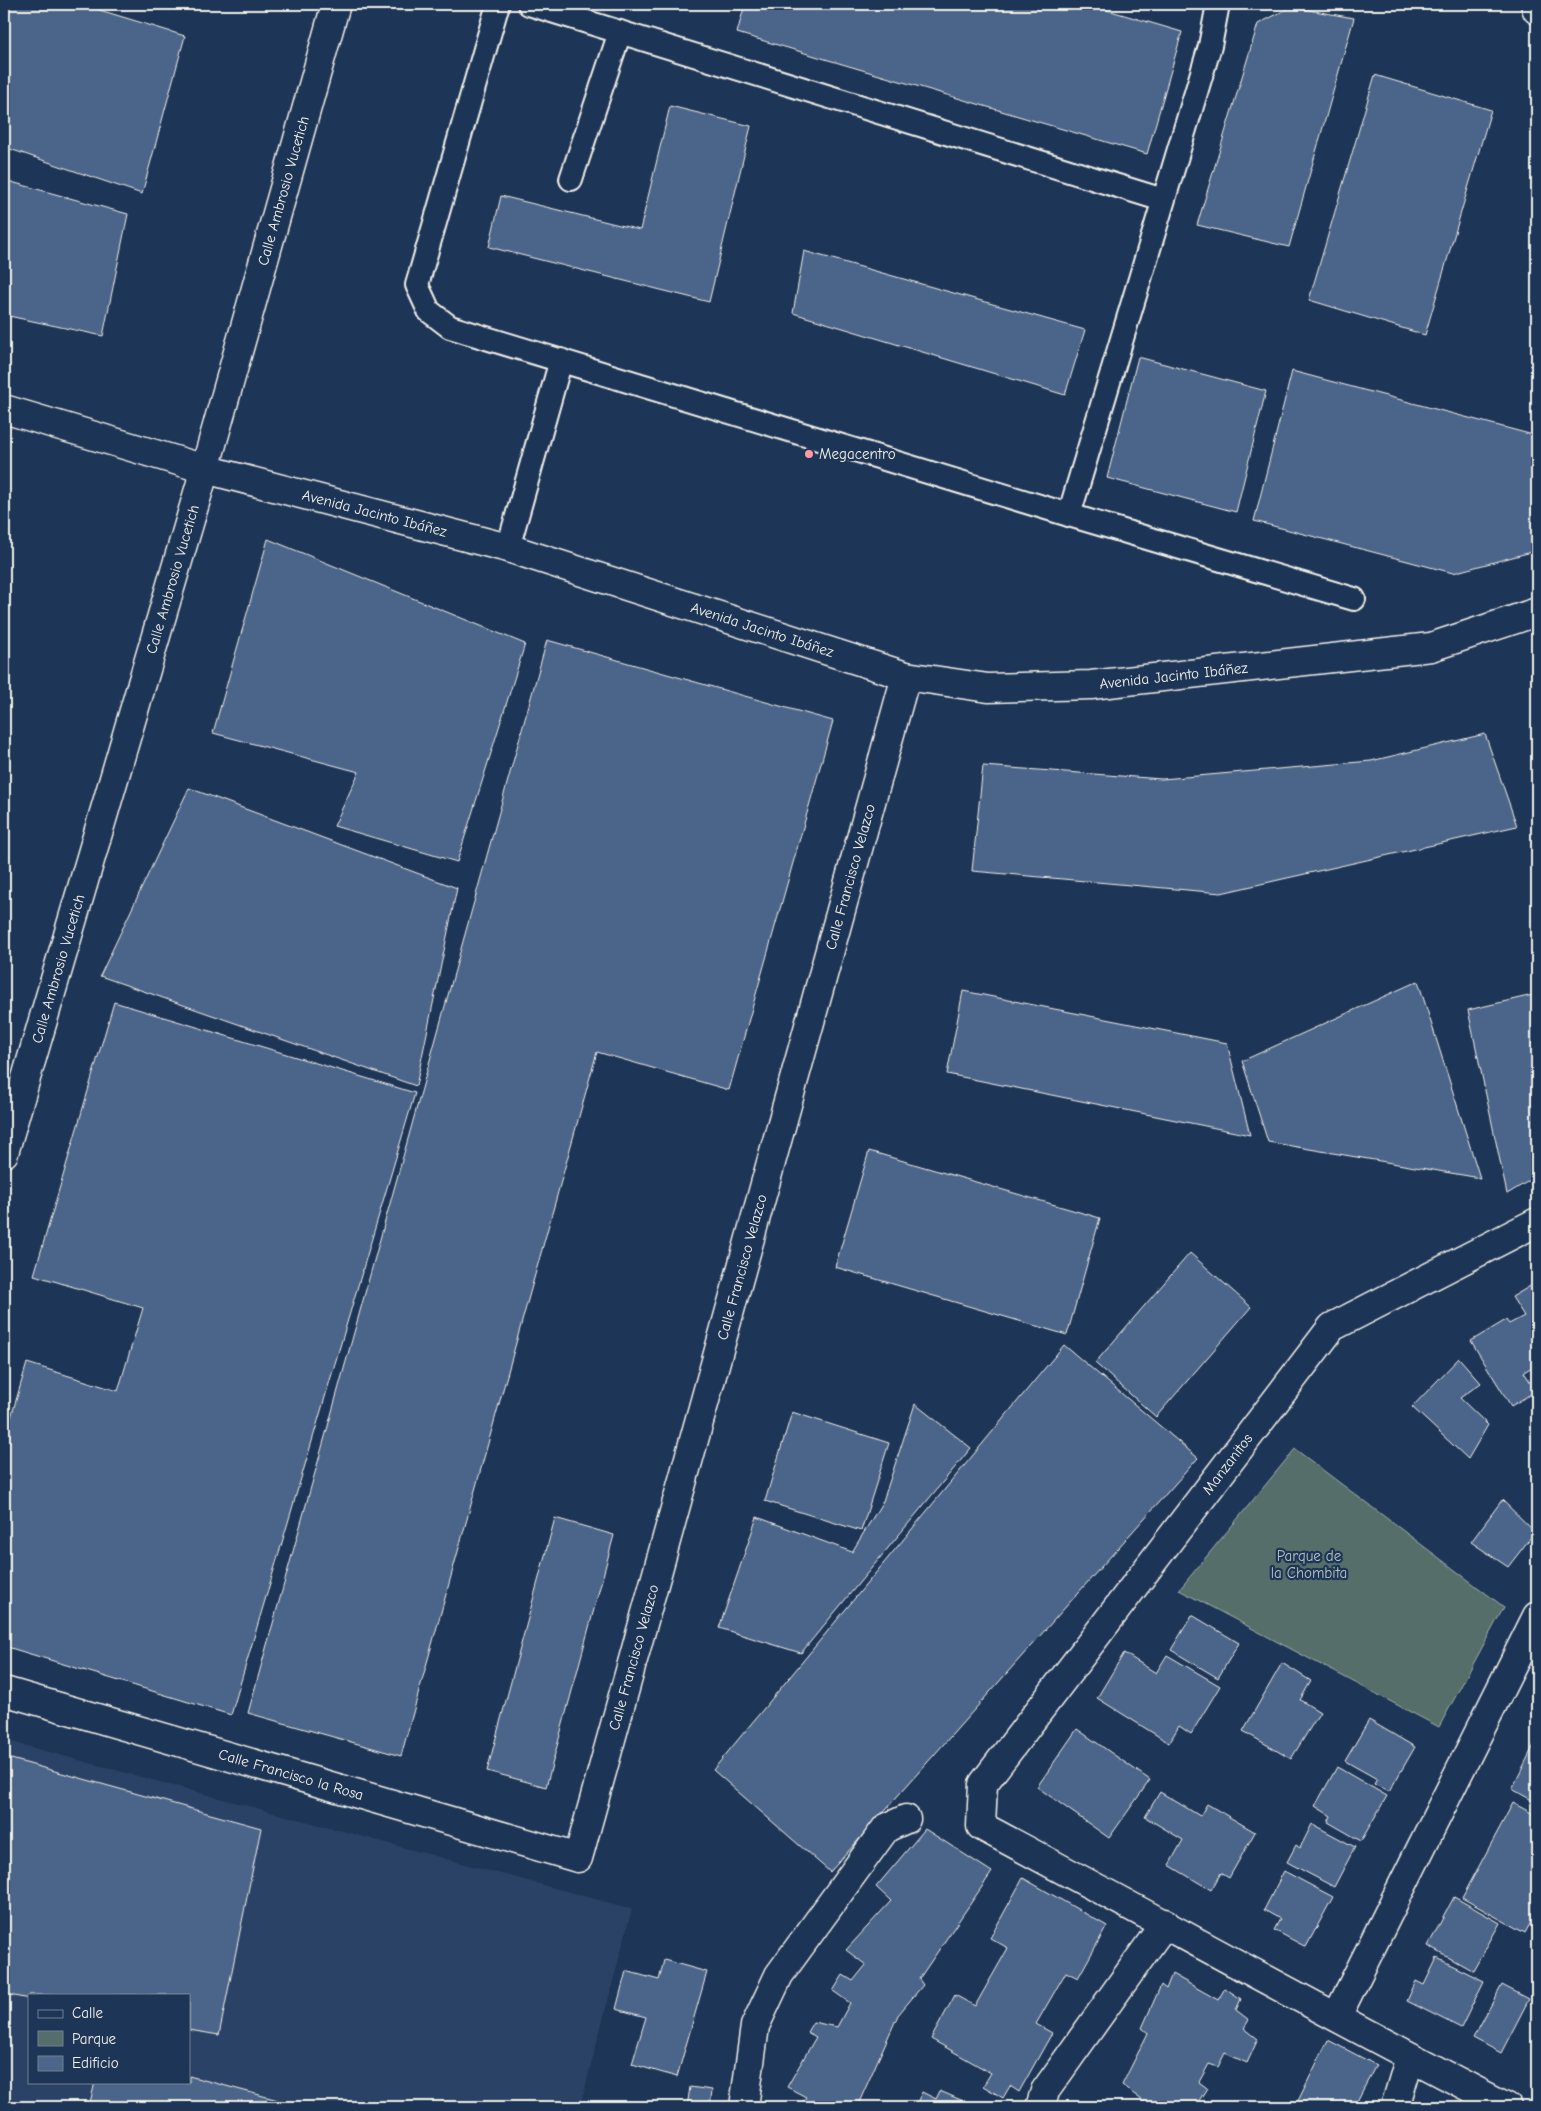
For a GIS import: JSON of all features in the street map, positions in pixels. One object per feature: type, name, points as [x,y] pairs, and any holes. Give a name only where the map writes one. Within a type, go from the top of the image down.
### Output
[{"type":"street","name":"Calle Ambrosio Vucetich","points":[[4,1154],[205,469],[336,4]]},
{"type":"street","points":[[1535,4],[1537,10]]},
{"type":"street","name":"Avenida Jacinto Ibáñez","points":[[4,409],[205,469],[508,548],[906,676],[988,688],[1091,685],[1432,647],[1537,612]]},
{"type":"street","name":"Calle Francisco Velazco","points":[[578,1858],[906,676]]},
{"type":"street","name":"Manzanitos","points":[[1164,1923],[980,1826],[983,1784],[1332,1327],[1537,1222]]},
{"type":"street","points":[[1337,2016],[1537,1616]]},
{"type":"street","name":"Calle Francisco la Rosa","points":[[4,1691],[578,1858]]},
{"type":"street","points":[[744,2107],[754,2026],[779,1975],[886,1828],[906,1819]]},
{"type":"street","points":[[1040,2107],[1045,2091],[1164,1923],[1410,2057],[1507,2107]]},
{"type":"street","points":[[1395,2107],[1410,2057]]},
{"type":"lane","points":[[498,4],[417,285],[429,311],[450,327],[1069,515],[1354,599]]},
{"type":"lane","points":[[529,4],[1164,200]]},
{"type":"lane","points":[[1069,515],[1210,46],[1218,4]]},
{"type":"lane","points":[[571,179],[620,32]]},
{"type":"lane","points":[[508,548],[562,360]]},
{"type":"shaded area","points":[[4,1740],[632,1909],[580,2107],[4,2107]]},
{"type":"green space","name":"Parque de la Chombita","points":[[1295,1449],[1504,1607],[1439,1727],[1179,1590]]},
{"type":"building","points":[[4,4],[80,4],[185,36],[142,194],[4,147]]},
{"type":"building","points":[[745,4],[1087,4],[1182,32],[1147,154],[737,33]]},
{"type":"building","points":[[1291,7],[1354,18],[1289,247],[1197,225],[1258,24]]},
{"type":"building","points":[[1375,75],[1491,110],[1425,335],[1309,300]]},
{"type":"building","points":[[670,106],[751,126],[709,302],[489,247],[501,196],[640,230]]},
{"type":"building","points":[[4,180],[128,214],[103,336],[4,315]]},
{"type":"building","points":[[804,251],[1085,330],[1065,395],[793,313]]},
{"type":"building","points":[[1138,357],[1266,391],[1236,512],[1107,478]]},
{"type":"building","points":[[1292,371],[1537,436],[1537,544],[1535,551],[1453,573],[1254,521]]},
{"type":"building","points":[[268,539],[525,644],[457,862],[334,826],[359,772],[213,733]]},
{"type":"building","points":[[547,640],[833,721],[729,1090],[597,1052],[401,1756],[248,1713]]},
{"type":"building","points":[[1485,734],[1517,826],[1221,893],[972,871],[983,766],[1162,779],[1371,761]]},
{"type":"building","points":[[189,788],[457,888],[416,1086],[100,976]]},
{"type":"building","points":[[1418,981],[1480,1178],[1268,1142],[1242,1061]]},
{"type":"building","points":[[963,991],[1227,1043],[1250,1135],[947,1074]]},
{"type":"building","points":[[1537,994],[1537,1176],[1507,1194],[1468,1010]]},
{"type":"building","points":[[114,1002],[415,1093],[231,1715],[4,1646],[4,1441],[27,1363],[118,1391],[143,1308],[34,1275]]},
{"type":"building","points":[[869,1151],[1100,1218],[1067,1335],[835,1267]]},
{"type":"building","points":[[1190,1253],[1251,1307],[1156,1417],[1095,1363]]},
{"type":"building","points":[[1537,1282],[1537,1364],[1524,1372],[1536,1391],[1511,1406],[1471,1341],[1506,1320],[1509,1324],[1524,1316],[1512,1297]]},
{"type":"building","points":[[1064,1345],[1198,1458],[830,1872],[713,1770]]},
{"type":"building","points":[[1459,1358],[1481,1383],[1460,1398],[1488,1425],[1468,1459],[1412,1407]]},
{"type":"building","points":[[915,1404],[971,1448],[801,1653],[719,1628],[757,1517],[852,1552],[883,1501]]},
{"type":"building","points":[[792,1412],[889,1443],[861,1531],[765,1501]]},
{"type":"building","points":[[1502,1500],[1535,1532],[1508,1567],[1471,1542]]},
{"type":"building","points":[[555,1518],[614,1535],[546,1787],[487,1771]]},
{"type":"building","points":[[1192,1615],[1239,1643],[1218,1678],[1171,1650]]},
{"type":"building","points":[[1124,1653],[1156,1673],[1167,1655],[1220,1686],[1191,1734],[1179,1726],[1169,1743],[1097,1698]]},
{"type":"building","points":[[1282,1663],[1311,1681],[1300,1700],[1320,1712],[1291,1759],[1243,1731]]},
{"type":"building","points":[[1369,1720],[1415,1747],[1389,1792],[1374,1784],[1377,1779],[1345,1761]]},
{"type":"building","points":[[1077,1729],[1150,1780],[1109,1838],[1037,1787]]},
{"type":"building","points":[[1537,1739],[1537,1803],[1512,1789]]},
{"type":"building","points":[[4,1757],[261,1828],[219,2035],[190,2030],[190,1994],[28,1994],[28,1999],[4,1994]]},
{"type":"building","points":[[1337,1767],[1387,1796],[1361,1841],[1328,1822],[1331,1816],[1315,1806]]},
{"type":"building","points":[[1160,1792],[1200,1816],[1207,1804],[1255,1832],[1229,1878],[1221,1873],[1211,1890],[1169,1865],[1183,1840],[1145,1817]]},
{"type":"building","points":[[1513,1803],[1537,1816],[1537,1911],[1525,1933],[1462,1898]]},
{"type":"building","points":[[1312,1824],[1355,1847],[1334,1887],[1287,1862],[1296,1845],[1300,1848]]},
{"type":"building","points":[[925,1829],[992,1872],[919,1979],[923,1985],[898,2015],[857,2107],[800,2107],[806,2097],[787,2087],[816,2037],[807,2032],[813,2022],[837,2027],[850,2003],[833,1991],[843,1975],[853,1981],[866,1965],[846,1950],[891,1901],[876,1887]]},
{"type":"building","points":[[1284,1871],[1333,1897],[1306,1947],[1274,1930],[1280,1919],[1264,1910]]},
{"type":"building","points":[[1023,1878],[1107,1926],[1078,1978],[1066,1972],[1036,2024],[1052,2033],[1019,2092],[1010,2086],[1003,2098],[983,2086],[991,2073],[931,2039],[955,1995],[975,2006],[1008,1948],[990,1938]]},
{"type":"building","points":[[1454,1897],[1500,1923],[1473,1971],[1428,1946]]},
{"type":"building","points":[[1437,1958],[1484,1981],[1461,2028],[1407,2001],[1416,1981],[1424,1985]]},
{"type":"building","points":[[664,1960],[707,1972],[677,2077],[632,2064],[646,2017],[616,2009],[626,1971],[659,1980]]},
{"type":"building","points":[[1172,1974],[1218,2000],[1225,1988],[1241,1999],[1236,2010],[1249,2020],[1244,2028],[1258,2039],[1247,2063],[1225,2053],[1218,2067],[1209,2064],[1199,2082],[1207,2088],[1195,2107],[1145,2107],[1147,2104],[1122,2085],[1148,2033],[1142,2028],[1161,1985],[1166,1989]]},
{"type":"building","points":[[1502,1985],[1529,1999],[1501,2053],[1473,2038]]},
{"type":"building","points":[[1328,2040],[1376,2065],[1354,2107],[1295,2107]]},
{"type":"building","points":[[190,2076],[278,2100],[276,2107],[89,2107],[95,2084],[190,2084]]},
{"type":"building","points":[[690,2087],[712,2090],[710,2107],[687,2107]]},
{"type":"building","points":[[940,2091],[977,2107],[915,2107],[922,2092],[936,2099]]},
{"type":"place","name":"Megacentro","points":[[809,454]]}]
